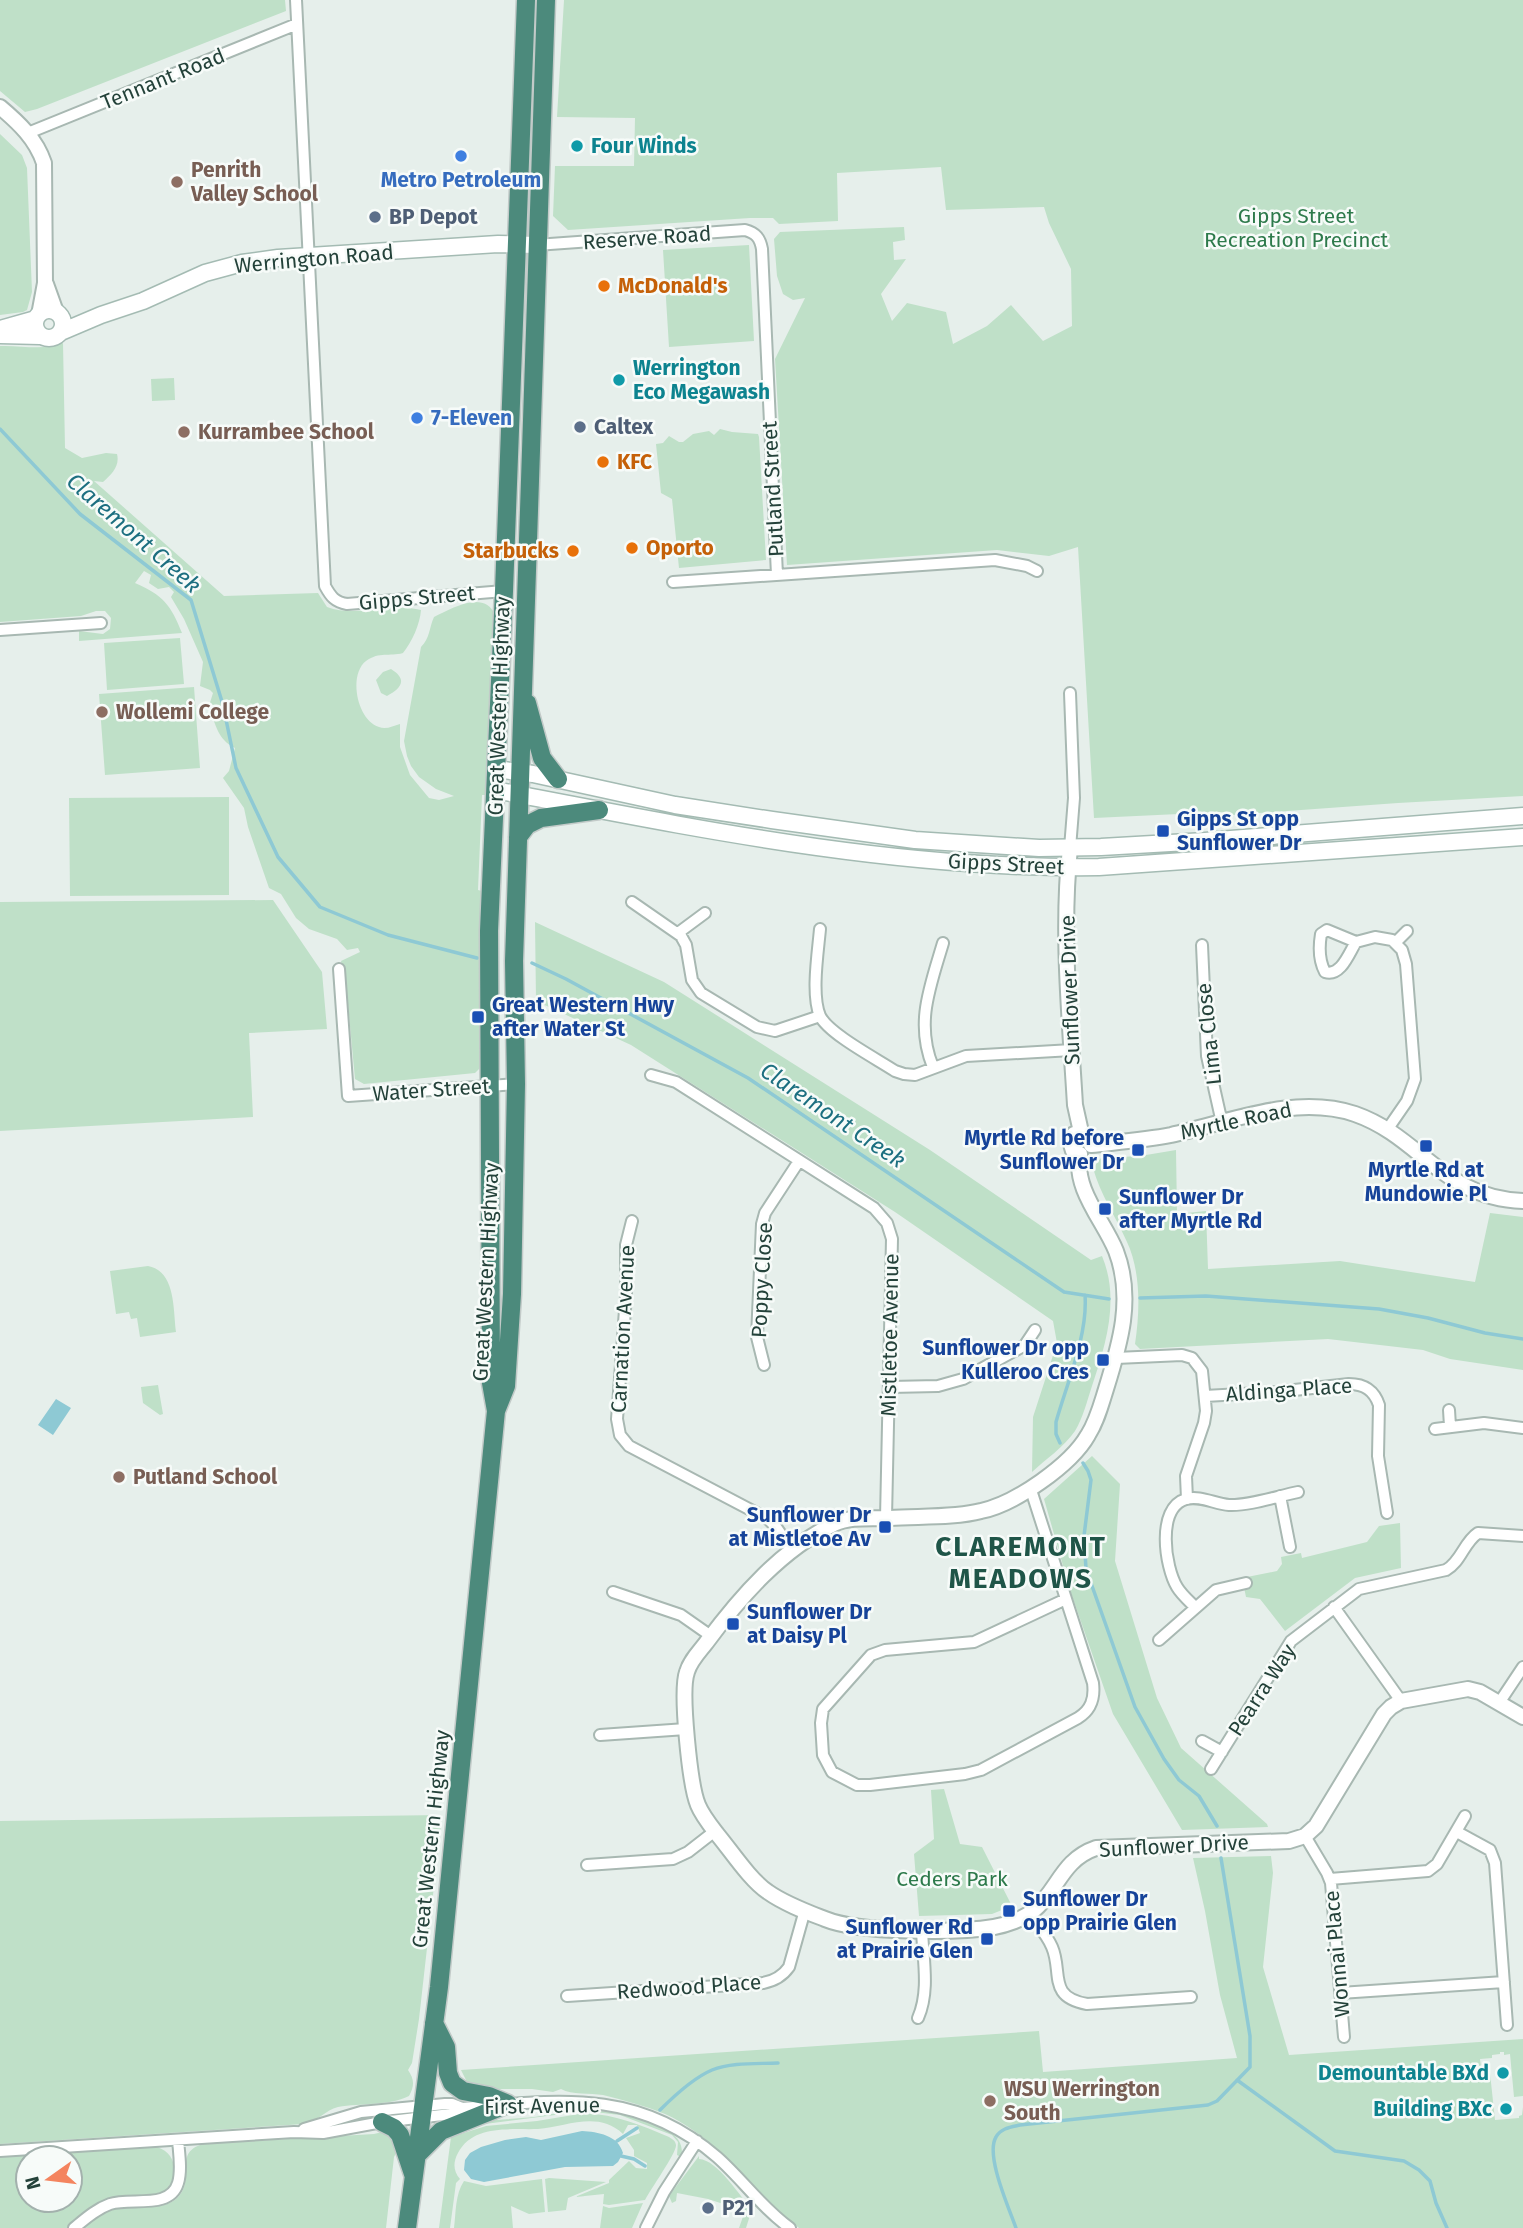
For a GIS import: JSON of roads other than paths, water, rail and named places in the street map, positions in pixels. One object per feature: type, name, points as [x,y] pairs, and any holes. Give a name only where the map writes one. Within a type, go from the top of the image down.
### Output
[{"type":"highway","name":"Great Western Highway","points":[[407,2228],[434,2023],[496,1411],[491,1383],[489,931],[505,591],[526,0]]},
{"type":"highway","name":"Great Western Highway","points":[[496,1411],[506,1386],[511,1307],[516,1084],[513,961],[546,0]]},
{"type":"highway","points":[[523,686],[542,758],[558,779]]},
{"type":"highway","points":[[518,837],[527,825],[541,818],[599,810]]},
{"type":"highway","points":[[434,2023],[446,2047],[448,2073],[452,2084],[463,2091],[489,2096],[508,2104]]},
{"type":"highway","points":[[417,2155],[441,2131],[508,2104]]},
{"type":"highway","points":[[382,2122],[394,2128],[400,2135],[414,2177]]},
{"type":"main road","name":"Werrington Road","points":[[61,332],[222,268],[259,260],[536,245]]},
{"type":"main road","points":[[47,311],[57,313],[63,323],[61,332],[49,339],[0,332],[47,311]]},
{"type":"main road","name":"Werrington Road","points":[[57,313],[100,315]]},
{"type":"main road","points":[[37,317],[35,328],[40,336]]},
{"type":"main road","name":"Gipps Street","points":[[496,769],[558,779],[675,805],[835,829],[915,840],[1039,848],[1244,838],[1523,816]]},
{"type":"main road","name":"Gipps Street","points":[[495,790],[731,834],[915,860],[1068,867],[1209,860],[1523,837]]},
{"type":"street","points":[[296,0],[310,256]]},
{"type":"street","name":"Tennant Road","points":[[28,133],[297,24]]},
{"type":"street","points":[[0,107],[28,133],[44,163],[45,283],[37,317]]},
{"type":"street","name":"Reserve Road","points":[[536,245],[745,230],[754,232],[757,236]]},
{"type":"street","name":"Putland Street","points":[[757,236],[762,249],[777,575]]},
{"type":"street","name":"Gipps Street","points":[[310,256],[324,577],[331,597],[347,604],[505,591]]},
{"type":"street","points":[[45,283],[57,313]]},
{"type":"street","points":[[673,582],[995,560],[1027,566],[1037,571]]},
{"type":"street","points":[[0,630],[101,623]]},
{"type":"street","name":"Gipps Street","points":[[1070,693],[1074,798],[1070,848]]},
{"type":"street","name":"Sunflower Drive","points":[[1070,848],[1066,887],[1066,935],[1075,1105],[1081,1132],[1089,1136],[1085,1150],[1078,1160],[1080,1180],[1115,1250],[1122,1275],[1124,1323],[1098,1414],[1088,1435],[1076,1451],[1031,1490],[978,1512],[837,1522],[792,1550],[734,1607],[687,1672],[684,1694],[686,1729],[697,1804],[715,1831],[765,1891],[840,1924],[922,1930],[998,1927],[1030,1913],[1076,1857],[1100,1847],[1289,1841],[1305,1836]]},
{"type":"street","points":[[632,902],[678,933],[685,945],[691,975],[697,988],[705,996],[757,1027],[775,1031],[820,1016]]},
{"type":"street","points":[[678,933],[705,913]]},
{"type":"street","points":[[820,929],[816,995],[820,1016],[833,1031],[895,1071],[910,1075],[966,1056],[1072,1050]]},
{"type":"street","points":[[1396,942],[1408,931]]},
{"type":"street","points":[[1356,942],[1375,937],[1396,942],[1402,950],[1406,964],[1415,1079],[1410,1096],[1387,1130]]},
{"type":"street","points":[[933,1068],[925,1047],[924,1012],[943,943]]},
{"type":"street","name":"Lima Close","points":[[1202,945],[1207,1056],[1222,1123]]},
{"type":"street","name":"Water Street","points":[[339,969],[348,1096],[516,1084]]},
{"type":"street","name":"Mistletoe Avenue","points":[[651,1076],[676,1082],[874,1208],[890,1228],[890,1387],[886,1518]]},
{"type":"street","name":"Myrtle Road","points":[[1085,1150],[1151,1139],[1280,1109],[1311,1106],[1354,1114],[1387,1130],[1460,1185],[1492,1197],[1523,1201]]},
{"type":"street","name":"Poppy Close","points":[[764,1365],[757,1337],[761,1227],[765,1213],[799,1161]]},
{"type":"street","name":"Carnation Avenue","points":[[632,1222],[626,1245],[626,1296],[617,1419],[620,1435],[629,1446],[768,1519],[792,1550]]},
{"type":"street","points":[[890,1387],[939,1386],[963,1379],[1025,1345],[1035,1329]]},
{"type":"street","points":[[1116,1358],[1176,1354],[1192,1357],[1202,1371],[1204,1423],[1186,1476],[1186,1499]]},
{"type":"street","name":"Aldinga Place","points":[[1205,1396],[1349,1384],[1360,1384],[1368,1388],[1379,1405],[1378,1456],[1387,1513]]},
{"type":"street","points":[[1448,1410],[1450,1426]]},
{"type":"street","points":[[1435,1429],[1484,1423],[1523,1428]]},
{"type":"street","points":[[1031,1490],[1066,1599],[1094,1688],[1091,1704],[1082,1716],[973,1773],[864,1785],[836,1776],[828,1767],[821,1723],[823,1709],[871,1655],[885,1650],[974,1642],[1066,1599]]},
{"type":"street","points":[[1195,1607],[1176,1586],[1165,1544],[1171,1514],[1179,1503],[1186,1499],[1202,1499],[1232,1505],[1298,1492]]},
{"type":"street","points":[[1280,1496],[1290,1548]]},
{"type":"street","name":"Pearra Way","points":[[1212,1769],[1291,1641],[1334,1606],[1366,1587],[1446,1570],[1452,1566],[1468,1541],[1478,1533],[1523,1536]]},
{"type":"street","points":[[1159,1640],[1216,1590],[1246,1583]]},
{"type":"street","points":[[613,1592],[681,1615],[711,1636]]},
{"type":"street","points":[[1334,1606],[1401,1701]]},
{"type":"street","points":[[1499,1703],[1523,1667]]},
{"type":"street","points":[[1305,1836],[1316,1826],[1384,1714],[1401,1701],[1468,1689],[1480,1692],[1523,1717]]},
{"type":"street","points":[[600,1735],[686,1729]]},
{"type":"street","name":"Pearra Way","points":[[1202,1741],[1222,1752]]},
{"type":"street","points":[[1330,1879],[1428,1871],[1437,1864],[1465,1816]]},
{"type":"street","points":[[587,1865],[673,1859],[688,1852],[715,1831]]},
{"type":"street","points":[[1457,1832],[1484,1846],[1493,1856],[1507,2025]]},
{"type":"street","name":"Wonnai Place","points":[[1305,1836],[1330,1879],[1344,2037]]},
{"type":"street","name":"Redwood Place","points":[[567,1996],[775,1980],[789,1967],[805,1910]]},
{"type":"street","points":[[1030,1913],[1051,1943],[1057,1981],[1060,1989],[1070,1999],[1087,2004],[1191,1997]]},
{"type":"street","points":[[918,2018],[925,1994],[922,1930]]},
{"type":"street","points":[[1340,1993],[1504,1982]]},
{"type":"street","name":"First Avenue","points":[[0,2151],[294,2132],[323,2133],[382,2122],[452,2104],[462,2108],[572,2101],[613,2105],[662,2120],[716,2156],[790,2228]]},
{"type":"street","name":"First Avenue","points":[[294,2132],[361,2112],[423,2111]]},
{"type":"street","points":[[74,2228],[111,2204],[166,2198],[178,2183],[178,2140]]},
{"type":"street","points":[[646,2228],[664,2192],[697,2141]]},
{"type":"water","points":[[56,1399],[71,1408],[53,1435],[38,1425]]},
{"type":"water","points":[[582,2131],[601,2134],[617,2142],[623,2153],[618,2162],[613,2166],[565,2167],[484,2182],[471,2179],[464,2170],[465,2160],[470,2153],[481,2147],[505,2140],[526,2137],[541,2140]]},
{"type":"waterway","name":"Claremont Creek","points":[[0,429],[80,514],[191,600],[223,705],[236,768],[278,857],[320,907],[388,935],[477,958]]},
{"type":"waterway","name":"Claremont Creek","points":[[532,963],[748,1078],[1064,1292],[1109,1299]]},
{"type":"waterway","points":[[1060,1443],[1056,1434],[1056,1422],[1080,1342],[1085,1295]]},
{"type":"waterway","name":"Claremont Creek","points":[[1140,1298],[1206,1296],[1379,1309],[1523,1339]]},
{"type":"waterway","points":[[1083,1463],[1091,1480],[1084,1536],[1086,1569],[1135,1707],[1164,1759],[1179,1780],[1199,1796],[1217,1826]]},
{"type":"waterway","points":[[1016,2228],[999,2182],[994,2156],[993,2145],[996,2137],[1006,2128],[1208,2105],[1217,2101],[1250,2067],[1250,2036],[1221,1858]]},
{"type":"waterway","points":[[660,2110],[691,2082],[712,2070],[736,2065],[778,2063]]},
{"type":"waterway","points":[[1237,2080],[1335,2151],[1404,2161],[1419,2170],[1430,2181],[1447,2228]]},
{"type":"waterway","points":[[617,2141],[637,2128]]},
{"type":"waterway","points":[[621,2156],[634,2159],[645,2166]]},
{"type":"place","name":"Four Winds","points":[[577,146]]},
{"type":"place","name":"Metro Petroleum","points":[[461,156]]},
{"type":"place","name":"Penrith Valley School","points":[[177,182]]},
{"type":"place","name":"BP Depot","points":[[375,217]]},
{"type":"place","name":"McDonald's","points":[[604,286]]},
{"type":"place","name":"Werrington Eco Megawash","points":[[619,380]]},
{"type":"place","name":"7-Eleven","points":[[417,418]]},
{"type":"place","name":"Caltex","points":[[580,427]]},
{"type":"place","name":"Kurrambee School","points":[[184,432]]},
{"type":"place","name":"KFC","points":[[603,462]]},
{"type":"place","name":"Oporto","points":[[632,548]]},
{"type":"place","name":"Starbucks","points":[[573,551]]},
{"type":"place","name":"Wollemi College","points":[[102,712]]},
{"type":"place","name":"Gipps St opp Sunflower Dr","points":[[1163,831]]},
{"type":"place","name":"Great Western Hwy after Water St","points":[[478,1017]]},
{"type":"place","name":"Myrtle Rd at Mundowie Pl","points":[[1426,1146]]},
{"type":"place","name":"Myrtle Rd before Sunflower Dr","points":[[1138,1150]]},
{"type":"place","name":"Sunflower Dr after Myrtle Rd","points":[[1105,1209]]},
{"type":"place","name":"Sunflower Dr opp Kulleroo Cres","points":[[1103,1360]]},
{"type":"place","name":"Putland School","points":[[119,1477]]},
{"type":"place","name":"Sunflower Dr at Mistletoe Av","points":[[885,1527]]},
{"type":"place","name":"Sunflower Dr at Daisy Pl","points":[[733,1624]]},
{"type":"place","name":"Sunflower Dr opp Prairie Glen","points":[[1009,1911]]},
{"type":"place","name":"Sunflower Rd at Prairie Glen","points":[[987,1939]]},
{"type":"place","name":"Demountable BXd","points":[[1503,2073]]},
{"type":"place","name":"WSU Werrington South","points":[[990,2101]]},
{"type":"place","name":"Building BXc","points":[[1506,2109]]},
{"type":"place","name":"P21","points":[[708,2208]]},
{"type":"district","name":"CLAREMONT MEADOWS","points":[[1021,1562]]},
{"type":"park label","name":"Gipps Street Recreation Precinct","points":[[1296,228]]},
{"type":"park label","name":"Ceders Park","points":[[952,1879]]}]
